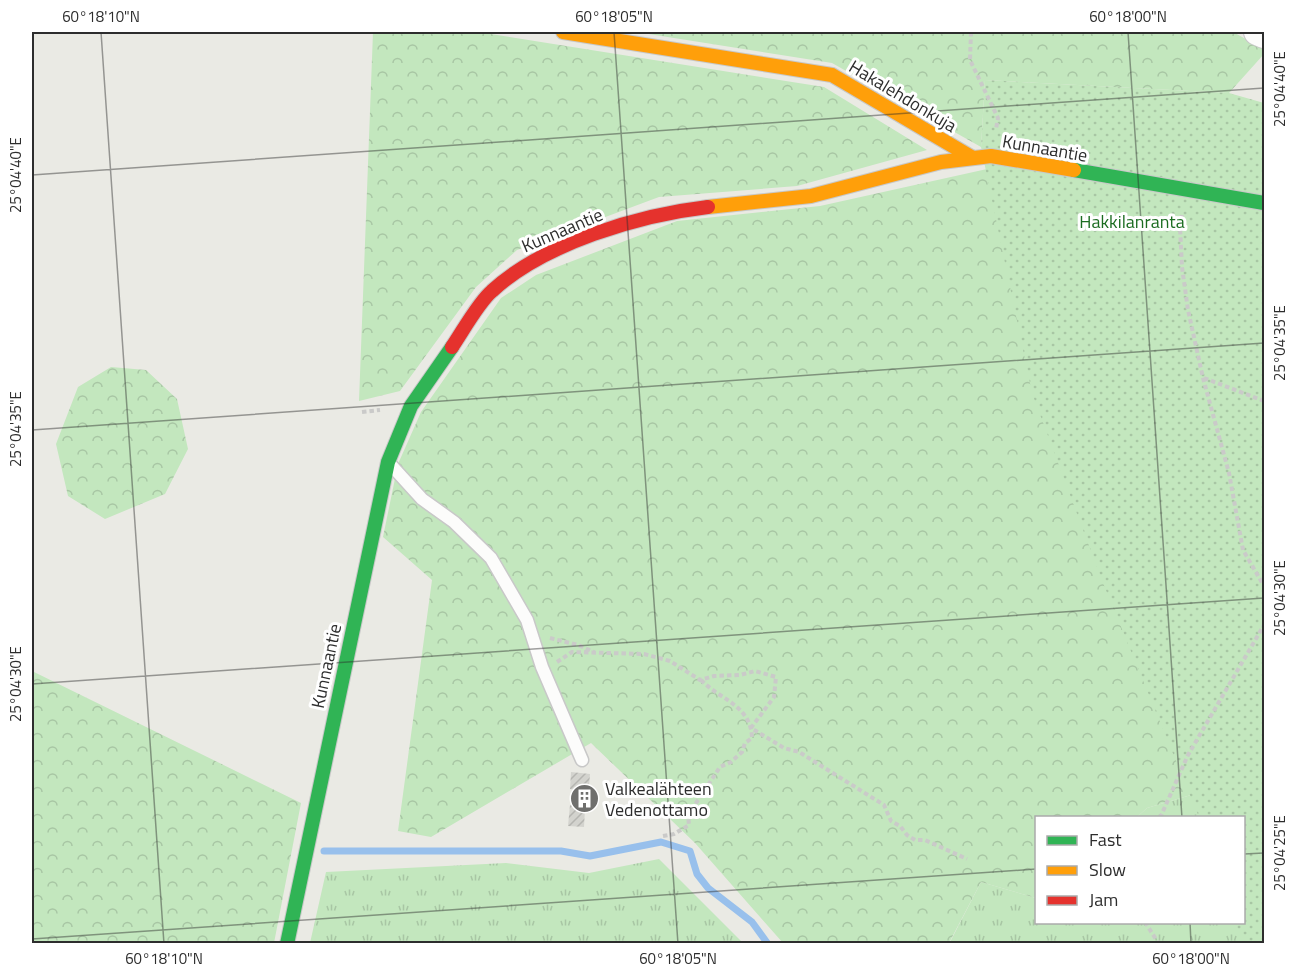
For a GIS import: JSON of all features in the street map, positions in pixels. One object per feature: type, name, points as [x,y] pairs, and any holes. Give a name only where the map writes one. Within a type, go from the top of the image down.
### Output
[{"type":"street","name":"Hakalehdonkuja","points":[[563,32],[832,75],[973,158]]},
{"type":"street","points":[[1257,32],[1264,35]]},
{"type":"street","name":"Kunnaantie","points":[[287,944],[388,462],[411,406],[490,292],[527,263],[602,231],[655,215],[811,196],[941,162],[991,156],[1264,203]]},
{"type":"lane","points":[[388,462],[422,499],[453,522],[491,558],[527,620],[542,667],[582,760]]},
{"type":"path","points":[[971,32],[970,60],[998,118],[991,156]]},
{"type":"path","points":[[1186,190],[1180,227],[1182,267],[1188,310],[1203,378],[1229,473],[1243,550],[1264,586]]},
{"type":"path","points":[[1203,378],[1264,401]]},
{"type":"path","points":[[527,620],[549,638],[578,645],[597,654]]},
{"type":"path","points":[[1161,816],[1188,755],[1264,625]]},
{"type":"path","points":[[542,667],[551,665],[572,652],[644,654],[669,661],[700,680],[712,692],[738,706],[752,728],[784,748],[799,752],[884,805],[891,821],[915,840],[925,840],[967,859]]},
{"type":"path","points":[[663,836],[674,834],[689,825],[688,815],[708,789],[720,767],[731,762],[742,752],[745,743],[752,738],[752,728],[774,697],[776,677],[755,670],[700,680]]},
{"type":"path","points":[[1146,924],[1159,944]]},
{"type":"green space","points":[[373,32],[478,32],[824,87],[927,150],[797,186],[659,197],[517,250],[476,287],[400,391],[359,401]]},
{"type":"green space","points":[[636,32],[1233,32],[1264,49],[1264,54],[1229,93],[985,80],[981,147],[832,63]]},
{"type":"green space","name":"Hakkilanranta","points":[[985,80],[1229,93],[1264,103],[1264,943],[1243,943],[1235,924],[1245,924],[1245,816],[1199,816],[1101,578],[1032,393],[981,147]]},
{"type":"green space","points":[[987,169],[1264,816],[1191,795],[1147,808],[1138,816],[1035,816],[1035,898],[981,882],[949,943],[783,943],[695,843],[591,743],[431,837],[398,831],[432,580],[383,537],[398,464],[421,412],[501,298],[536,275],[677,221],[820,206]]},
{"type":"green space","points":[[111,367],[146,370],[177,399],[188,449],[165,494],[105,519],[68,496],[56,444],[78,387]]},
{"type":"green space","points":[[32,671],[301,803],[274,943],[32,943]]},
{"type":"green space","points":[[1191,795],[1264,816],[1264,943],[949,944],[981,882],[1035,898],[1035,924],[1245,924],[1245,816],[1138,816],[1147,808]]},
{"type":"green space","points":[[659,859],[743,943],[310,943],[326,872],[506,863],[589,873]]},
{"type":"building","name":"Valkealähteen Vedenottamo","points":[[571,772],[590,774],[589,787],[594,787],[592,810],[585,809],[584,827],[568,826],[570,805],[575,806],[576,790],[570,789]]},
{"type":"waterway","points":[[324,851],[561,851],[590,856],[661,842],[690,851],[697,874],[708,888],[752,922],[768,944]]},
{"type":"traffic: fast","points":[[1074,170],[1264,203]]},
{"type":"traffic: fast","points":[[287,944],[388,462],[411,406],[452,347]]},
{"type":"traffic: slow","points":[[563,32],[832,75],[973,158]]},
{"type":"traffic: slow","points":[[708,207],[811,196],[941,162],[991,156],[1074,170]]},
{"type":"traffic: jam","points":[[452,347],[487,296],[513,274],[538,259],[565,245],[623,224],[708,207]]},
{"type":"place","name":"Valkealähteen Vedenottamo","points":[[584,798]]}]
